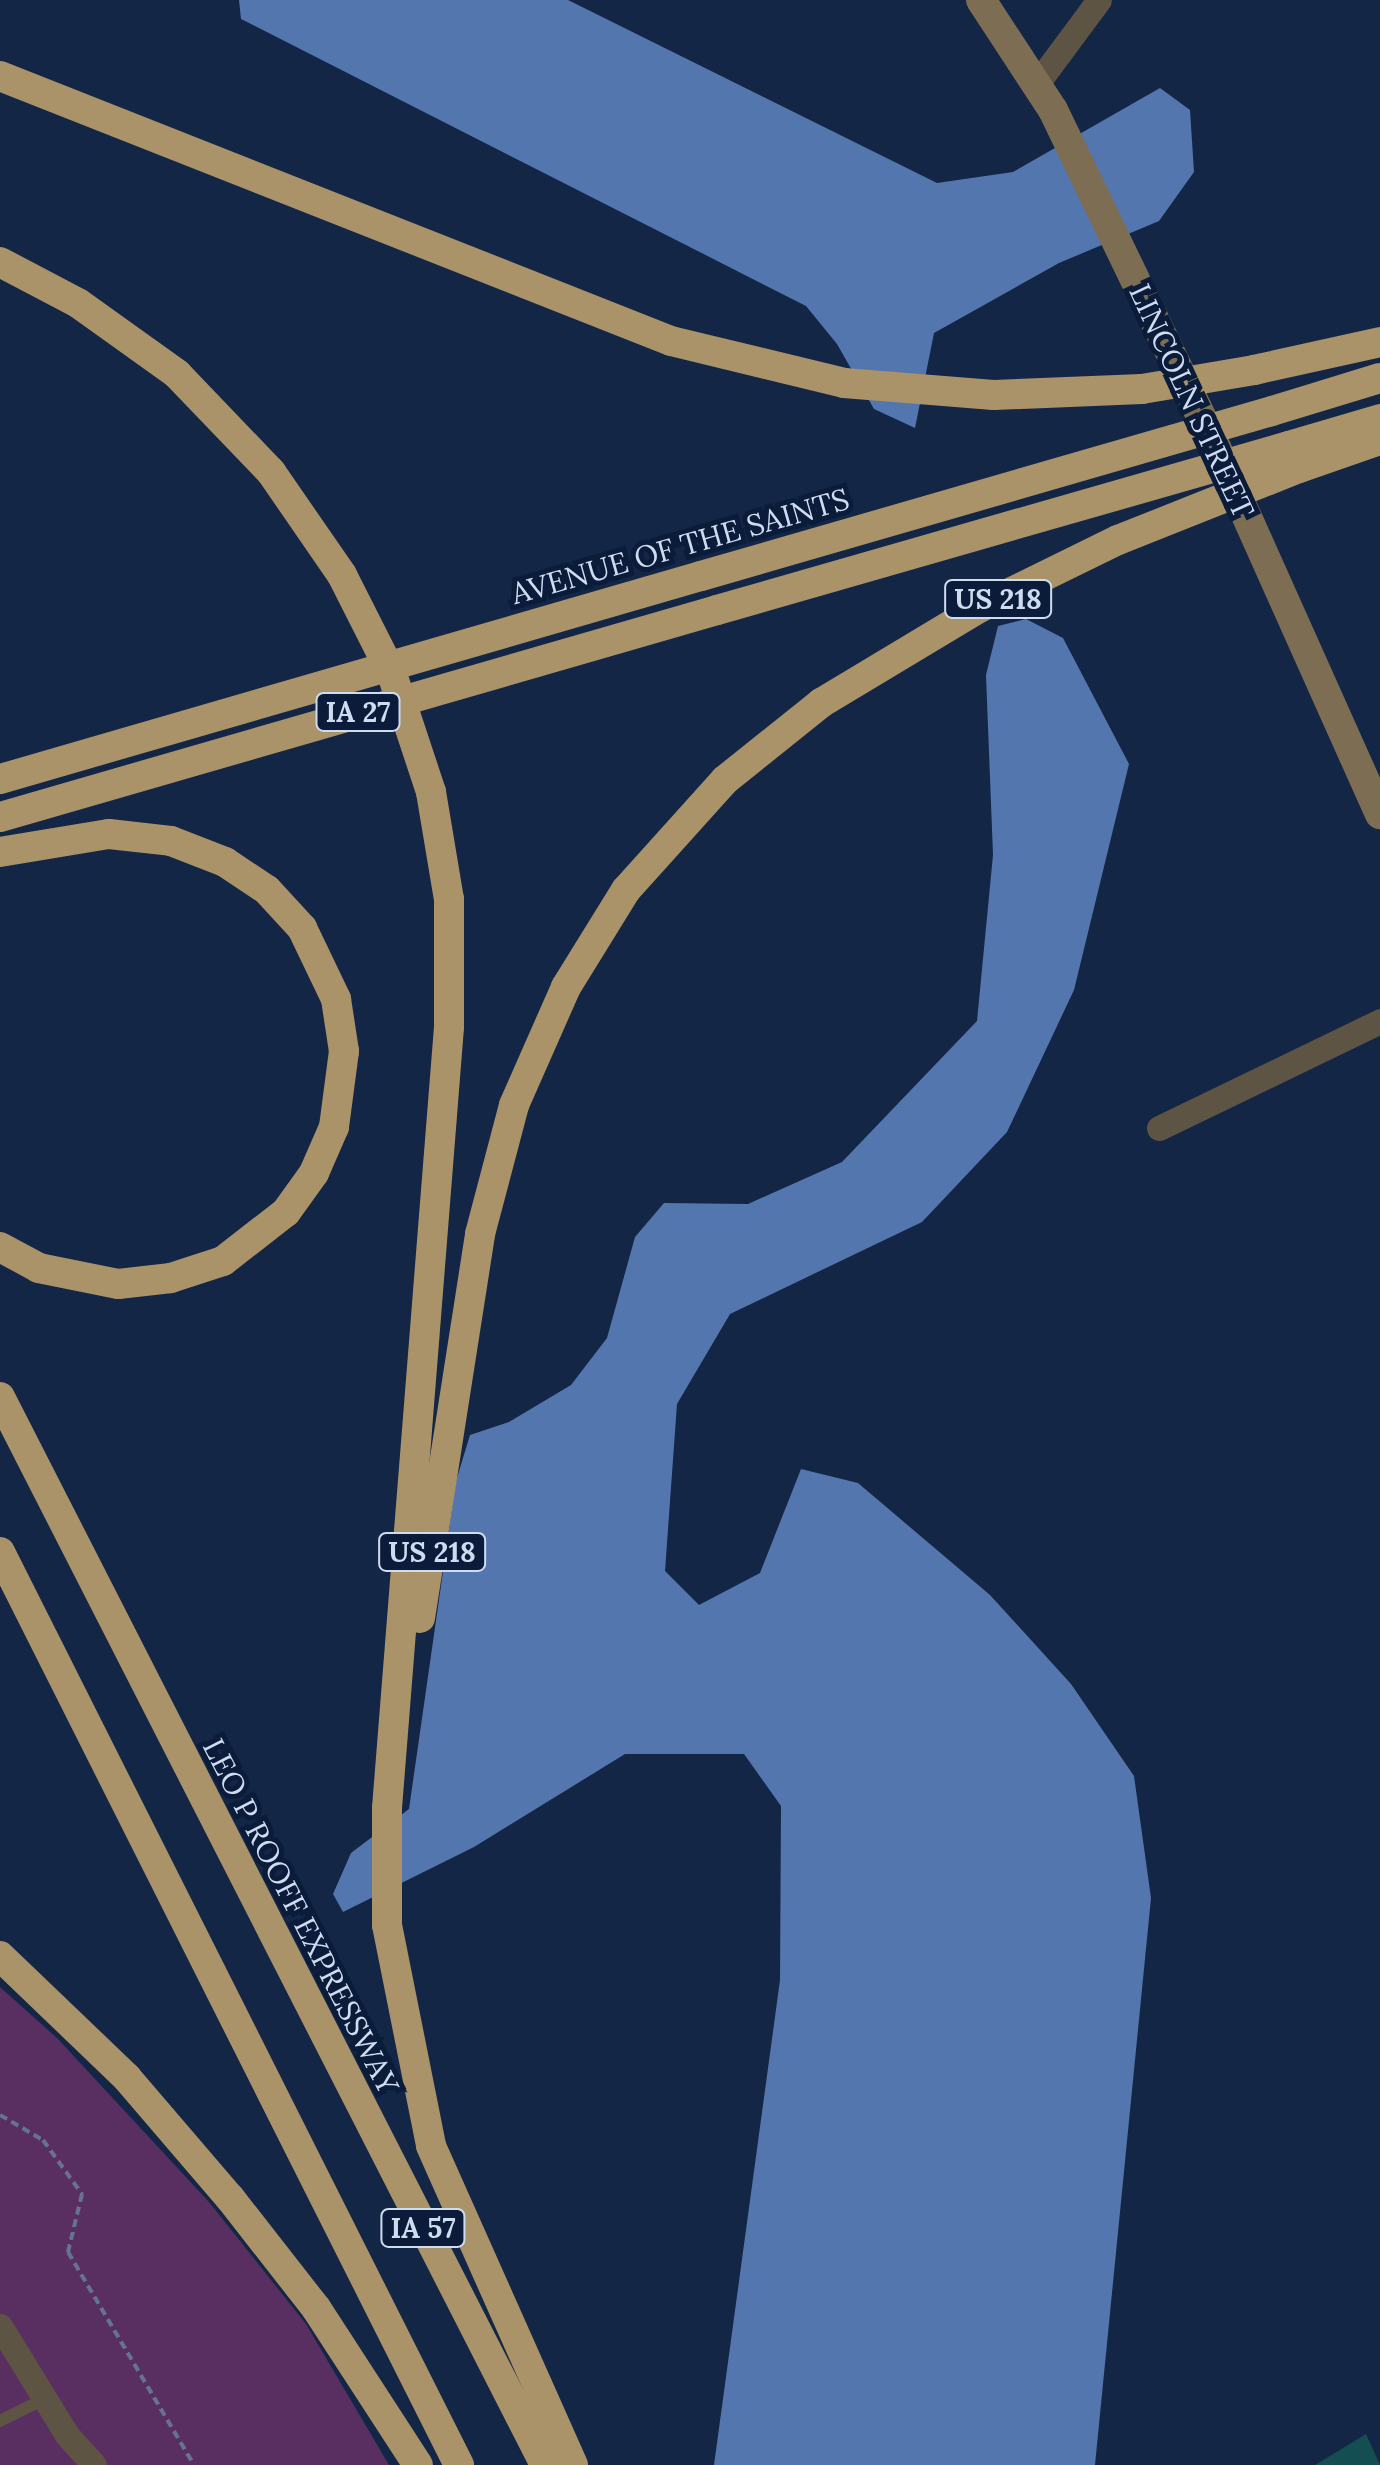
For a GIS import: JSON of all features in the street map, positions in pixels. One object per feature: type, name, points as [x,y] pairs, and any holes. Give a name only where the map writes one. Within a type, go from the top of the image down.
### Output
[{"type":"highway","points":[[0,76],[671,341],[844,383],[994,395],[1142,389],[1254,370],[1380,342]]},
{"type":"highway","points":[[0,262],[78,303],[178,374],[271,472],[342,576],[392,674],[431,792],[451,945],[429,1289],[387,1808]]},
{"type":"highway","name":"AVENUE OF THE SAINTS","points":[[0,780],[1380,378]]},
{"type":"highway","name":"IA 27","points":[[0,817],[717,610],[1294,457],[1380,419]]},
{"type":"highway","name":"US 218","points":[[573,2465],[431,2146],[392,1978],[387,1808],[471,1294],[514,1105],[566,987],[626,890],[725,780],[820,703],[979,608],[1294,457],[1380,440]]},
{"type":"highway","points":[[0,852],[76,838],[142,836],[200,850],[235,868],[287,910],[318,953],[336,999],[344,1052],[334,1127],[314,1173],[286,1212],[223,1261],[172,1278],[118,1284],[39,1268],[0,1247]]},
{"type":"highway","name":"LEO P ROOFF EXPRESSWAY","points":[[0,1397],[544,2465]]},
{"type":"highway","points":[[5,1562],[459,2465]]},
{"type":"highway","points":[[0,1956],[126,2078],[316,2308],[418,2465]]},
{"type":"main road","name":"LINCOLN STREET","points":[[981,0],[1053,110],[1127,262],[1380,814]]},
{"type":"street","points":[[1038,82],[1099,0]]},
{"type":"street","points":[[1159,1128],[1380,1021]]},
{"type":"street","points":[[0,2326],[44,2399],[94,2465]]},
{"type":"lane","points":[[0,2421],[44,2399]]},
{"type":"path","points":[[0,2115],[43,2140],[82,2194],[68,2252],[128,2347],[194,2465]]},
{"type":"shaded area","points":[[0,1987],[58,2039],[209,2202],[306,2324],[389,2465],[0,2465]]},
{"type":"water","points":[[239,0],[568,0],[937,183],[1013,172],[1160,88],[1190,110],[1194,172],[1159,221],[1059,263],[934,333],[915,428],[874,409],[837,344],[806,306],[241,19]]},
{"type":"water","points":[[1026,619],[1063,638],[1129,764],[1074,990],[1007,1132],[922,1222],[730,1314],[677,1404],[665,1571],[699,1605],[760,1573],[801,1469],[858,1483],[990,1595],[1071,1684],[1134,1776],[1151,1898],[1095,2465],[714,2465],[780,1980],[781,1806],[744,1754],[625,1754],[474,1847],[343,1912],[333,1894],[351,1853],[409,1809],[456,1481],[470,1435],[509,1422],[571,1385],[607,1338],[635,1237],[664,1203],[748,1204],[842,1162],[977,1021],[993,855],[986,675],[998,626]]},
{"type":"building","points":[[1366,2434],[1380,2465],[1315,2465]]}]
